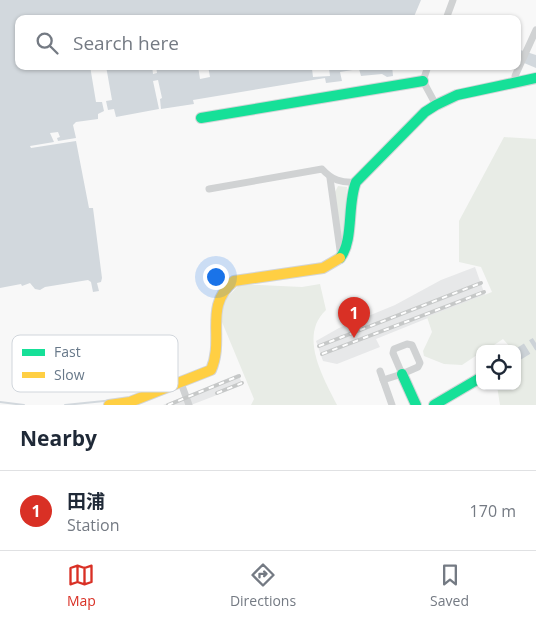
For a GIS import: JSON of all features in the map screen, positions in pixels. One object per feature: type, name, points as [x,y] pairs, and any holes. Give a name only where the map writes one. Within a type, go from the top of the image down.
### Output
[{"type":"main road","points":[[178,384],[205,373],[214,366],[216,359],[216,306],[222,290],[227,285],[234,281],[323,268],[341,257],[347,246],[351,195],[356,182],[424,112],[457,95],[516,84],[536,78]]},
{"type":"main road","points":[[201,118],[423,81]]},
{"type":"main road","points":[[402,374],[416,405]]},
{"type":"main road","points":[[434,405],[476,380]]},
{"type":"main road","points":[[109,405],[130,402],[157,392]]},
{"type":"street","points":[[447,15],[453,0]]},
{"type":"street","points":[[521,64],[536,30]]},
{"type":"street","points":[[427,70],[423,81],[436,105]]},
{"type":"street","points":[[516,84],[519,70]]},
{"type":"street","points":[[209,189],[322,169],[330,178],[344,182],[356,182]]},
{"type":"street","points":[[330,178],[341,257]]},
{"type":"street","points":[[383,380],[402,374],[418,367],[420,363],[412,346],[407,344],[394,349],[393,353],[402,374]]},
{"type":"street","points":[[380,371],[392,405]]},
{"type":"street","points":[[181,383],[189,405]]},
{"type":"shaded area","points":[[0,0],[421,0],[415,15],[15,15],[15,70],[91,70],[96,102],[102,102],[104,111],[98,114],[98,119],[76,122],[73,125],[76,138],[58,141],[57,138],[60,137],[58,132],[50,133],[54,142],[30,146],[31,148],[76,141],[89,208],[93,208],[102,278],[101,282],[97,283],[99,291],[93,292],[91,282],[88,280],[45,287],[40,290],[35,289],[30,283],[22,286],[21,284],[0,288]]},
{"type":"shaded area","points":[[521,50],[536,55],[536,68],[521,62]]},
{"type":"shaded area","points":[[107,70],[152,70],[153,74],[157,73],[157,70],[199,70],[200,79],[210,77],[209,70],[312,70],[313,77],[330,76],[329,70],[353,70],[340,72],[342,81],[326,83],[325,78],[193,100],[194,104],[161,109],[160,99],[162,98],[158,80],[153,81],[159,109],[116,117],[114,109],[108,110],[106,101],[112,100]]},
{"type":"shaded area","points":[[359,70],[392,70],[393,76],[387,77],[382,74],[361,76]]},
{"type":"shaded area","points":[[504,137],[536,139],[536,405],[500,405],[498,390],[521,390],[521,345],[508,345],[503,339],[494,345],[476,345],[476,356],[462,365],[444,364],[424,356],[423,351],[432,332],[427,317],[492,292],[481,267],[459,262],[459,221]]},
{"type":"shaded area","points":[[338,186],[347,187],[344,239],[341,237],[335,192]]},
{"type":"shaded area","points":[[475,267],[485,295],[376,339],[380,347],[337,364],[323,361],[316,341],[339,328],[395,305],[441,280]]},
{"type":"shaded area","points":[[240,284],[302,287],[320,284],[326,310],[318,320],[314,332],[314,345],[320,370],[337,405],[251,405],[254,399],[222,322],[223,302]]},
{"type":"shaded area","points":[[238,374],[243,385],[191,405],[163,405]]},
{"type":"waterway","points":[[65,405],[114,400]]},
{"type":"waterway","points":[[0,402],[24,405]]},
{"type":"tunnel","points":[[521,352],[536,343]]},
{"type":"railway","points":[[319,346],[481,283]]},
{"type":"railway","points":[[322,354],[484,292]]},
{"type":"railway","points":[[168,405],[239,376]]},
{"type":"railway","points":[[217,393],[242,383]]},
{"type":"traffic: fast","points":[[340,258],[347,242],[353,191],[356,182],[425,112],[457,95],[536,78]]},
{"type":"traffic: fast","points":[[201,118],[423,81]]},
{"type":"traffic: fast","points":[[402,374],[416,405]]},
{"type":"traffic: fast","points":[[434,405],[476,380]]},
{"type":"traffic: slow","points":[[178,383],[211,370],[215,358],[219,301],[234,281],[323,268],[340,258]]},
{"type":"traffic: slow","points":[[109,405],[130,402],[155,392]]},
{"type":"place","name":"田浦","points":[[354,338]]}]
